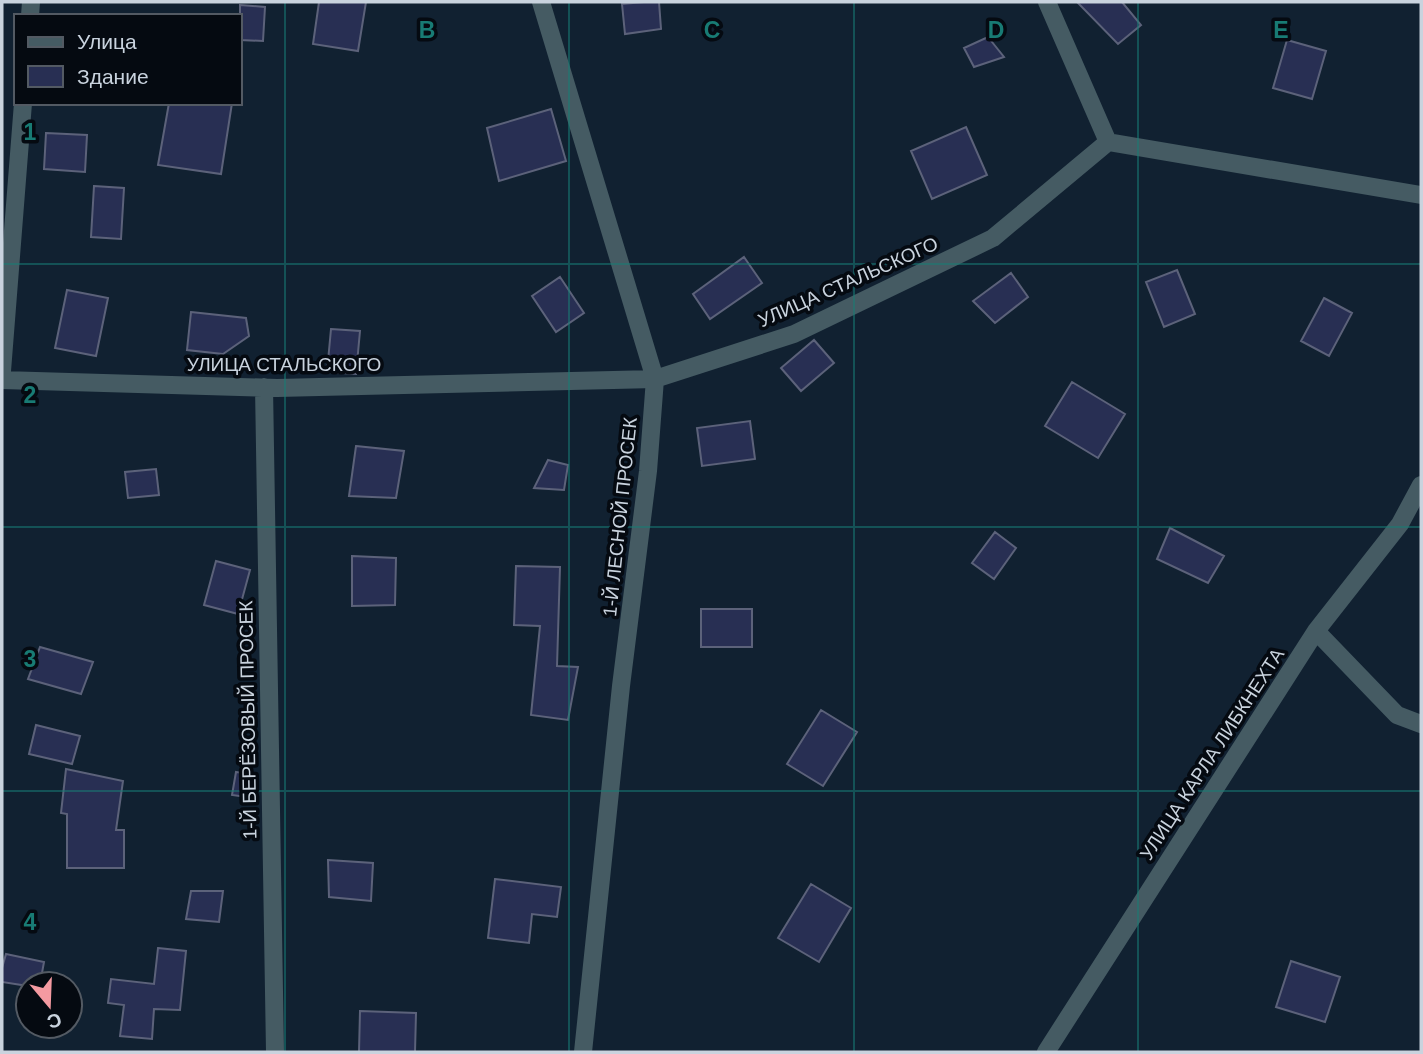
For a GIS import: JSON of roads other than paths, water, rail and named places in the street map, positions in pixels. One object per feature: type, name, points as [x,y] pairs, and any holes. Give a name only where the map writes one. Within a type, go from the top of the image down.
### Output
[{"type":"street","name":"1-Й ЛЕСНОЙ ПРОСЕК","points":[[541,2],[655,379],[648,471],[621,686],[583,1052]]},
{"type":"street","points":[[1047,2],[1108,142],[1421,195]]},
{"type":"street","points":[[2,371],[23,105]]},
{"type":"street","name":"УЛИЦА СТАЛЬСКОГО","points":[[2,380],[264,387],[655,379],[794,334],[993,238],[1108,142]]},
{"type":"street","name":"1-Й БЕРЁЗОВЫЙ ПРОСЕК","points":[[264,387],[275,1052]]},
{"type":"street","name":"УЛИЦА КАРЛА ЛИБКНЕХТА","points":[[1046,1052],[1316,631],[1400,524],[1421,485]]},
{"type":"street","points":[[1316,631],[1396,715],[1421,724]]}]
